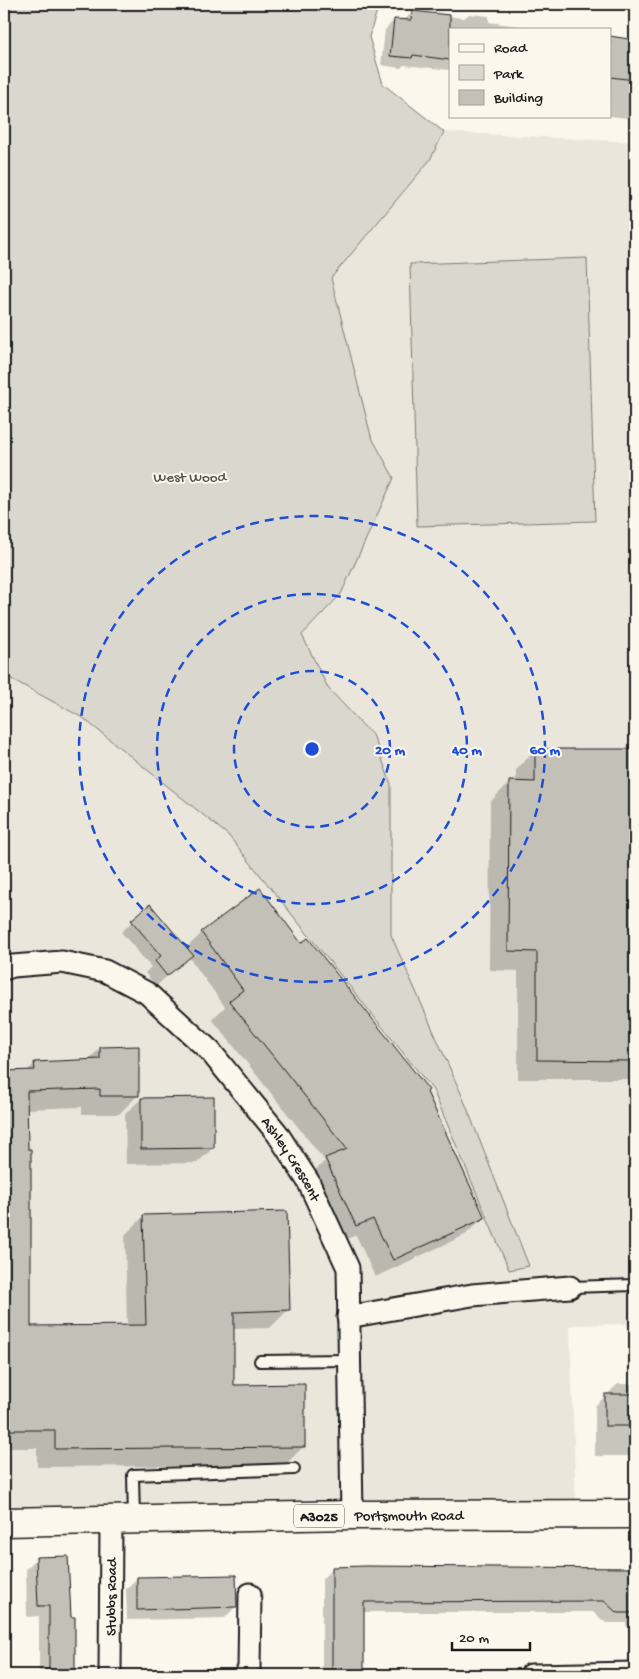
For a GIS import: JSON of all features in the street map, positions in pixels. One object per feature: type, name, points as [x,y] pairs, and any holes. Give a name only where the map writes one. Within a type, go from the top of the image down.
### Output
[{"type":"main road","name":"Portsmouth Road","points":[[4,1522],[352,1515],[635,1514]]},
{"type":"street","name":"Ashley Crescent","points":[[4,969],[14,966],[62,962],[105,972],[147,993],[210,1051],[277,1133],[308,1181],[348,1268],[352,1515]]},
{"type":"street","points":[[348,1317],[472,1295],[570,1287]]},
{"type":"street","name":"Stubbs Road","points":[[110,1675],[123,1521]]},
{"type":"street","points":[[245,1675],[249,1669],[250,1594]]},
{"type":"street","points":[[531,1675],[635,1673]]},
{"type":"lane","points":[[570,1287],[635,1285]]},
{"type":"lane","points":[[260,1361],[349,1360]]},
{"type":"lane","points":[[123,1521],[132,1475],[294,1469]]},
{"type":"shaded area","points":[[444,132],[635,142],[635,1324],[570,1325],[576,1505],[4,1520],[4,675],[83,718],[228,835],[433,1090],[509,1270],[528,1266],[463,1098],[391,935],[391,784],[374,737],[328,688],[302,635],[341,594],[394,478],[371,436],[331,278],[430,160]]},
{"type":"green space","name":"West Wood","points":[[4,4],[379,4],[369,37],[383,84],[444,132],[430,160],[331,278],[371,436],[394,478],[341,594],[302,635],[328,688],[374,737],[391,784],[391,935],[463,1098],[529,1266],[509,1270],[433,1090],[228,835],[83,718],[4,675]]},
{"type":"green space","points":[[587,258],[595,521],[417,526],[410,264]]},
{"type":"building","points":[[412,11],[450,15],[449,60],[413,55],[412,58],[390,56],[394,19],[411,20]]},
{"type":"building","points":[[612,36],[635,40],[635,80],[612,77]]},
{"type":"building","points":[[535,749],[635,749],[635,1061],[537,1060],[537,952],[508,951],[509,781],[535,782]]},
{"type":"building","points":[[260,888],[301,943],[308,938],[429,1090],[427,1092],[485,1218],[393,1260],[373,1219],[356,1226],[325,1158],[347,1149],[229,1001],[243,990],[201,932]]},
{"type":"building","points":[[150,904],[193,955],[167,976],[155,961],[161,956],[131,920]]},
{"type":"building","points":[[139,1046],[139,1096],[100,1096],[100,1089],[27,1091],[28,1149],[31,1149],[31,1326],[146,1325],[143,1215],[287,1211],[290,1310],[234,1312],[234,1385],[305,1384],[305,1447],[55,1449],[55,1430],[4,1430],[4,1071],[35,1070],[34,1062],[100,1059],[100,1047]]},
{"type":"building","points":[[214,1097],[214,1148],[141,1149],[141,1098]]},
{"type":"building","points":[[605,1394],[635,1394],[635,1426],[605,1426]]},
{"type":"building","points":[[68,1556],[71,1617],[75,1617],[75,1675],[49,1675],[49,1606],[38,1606],[36,1557]]},
{"type":"building","points":[[332,1567],[635,1568],[635,1613],[617,1613],[604,1601],[364,1602],[364,1675],[332,1675]]},
{"type":"building","points":[[236,1575],[237,1607],[137,1610],[137,1577]]}]
